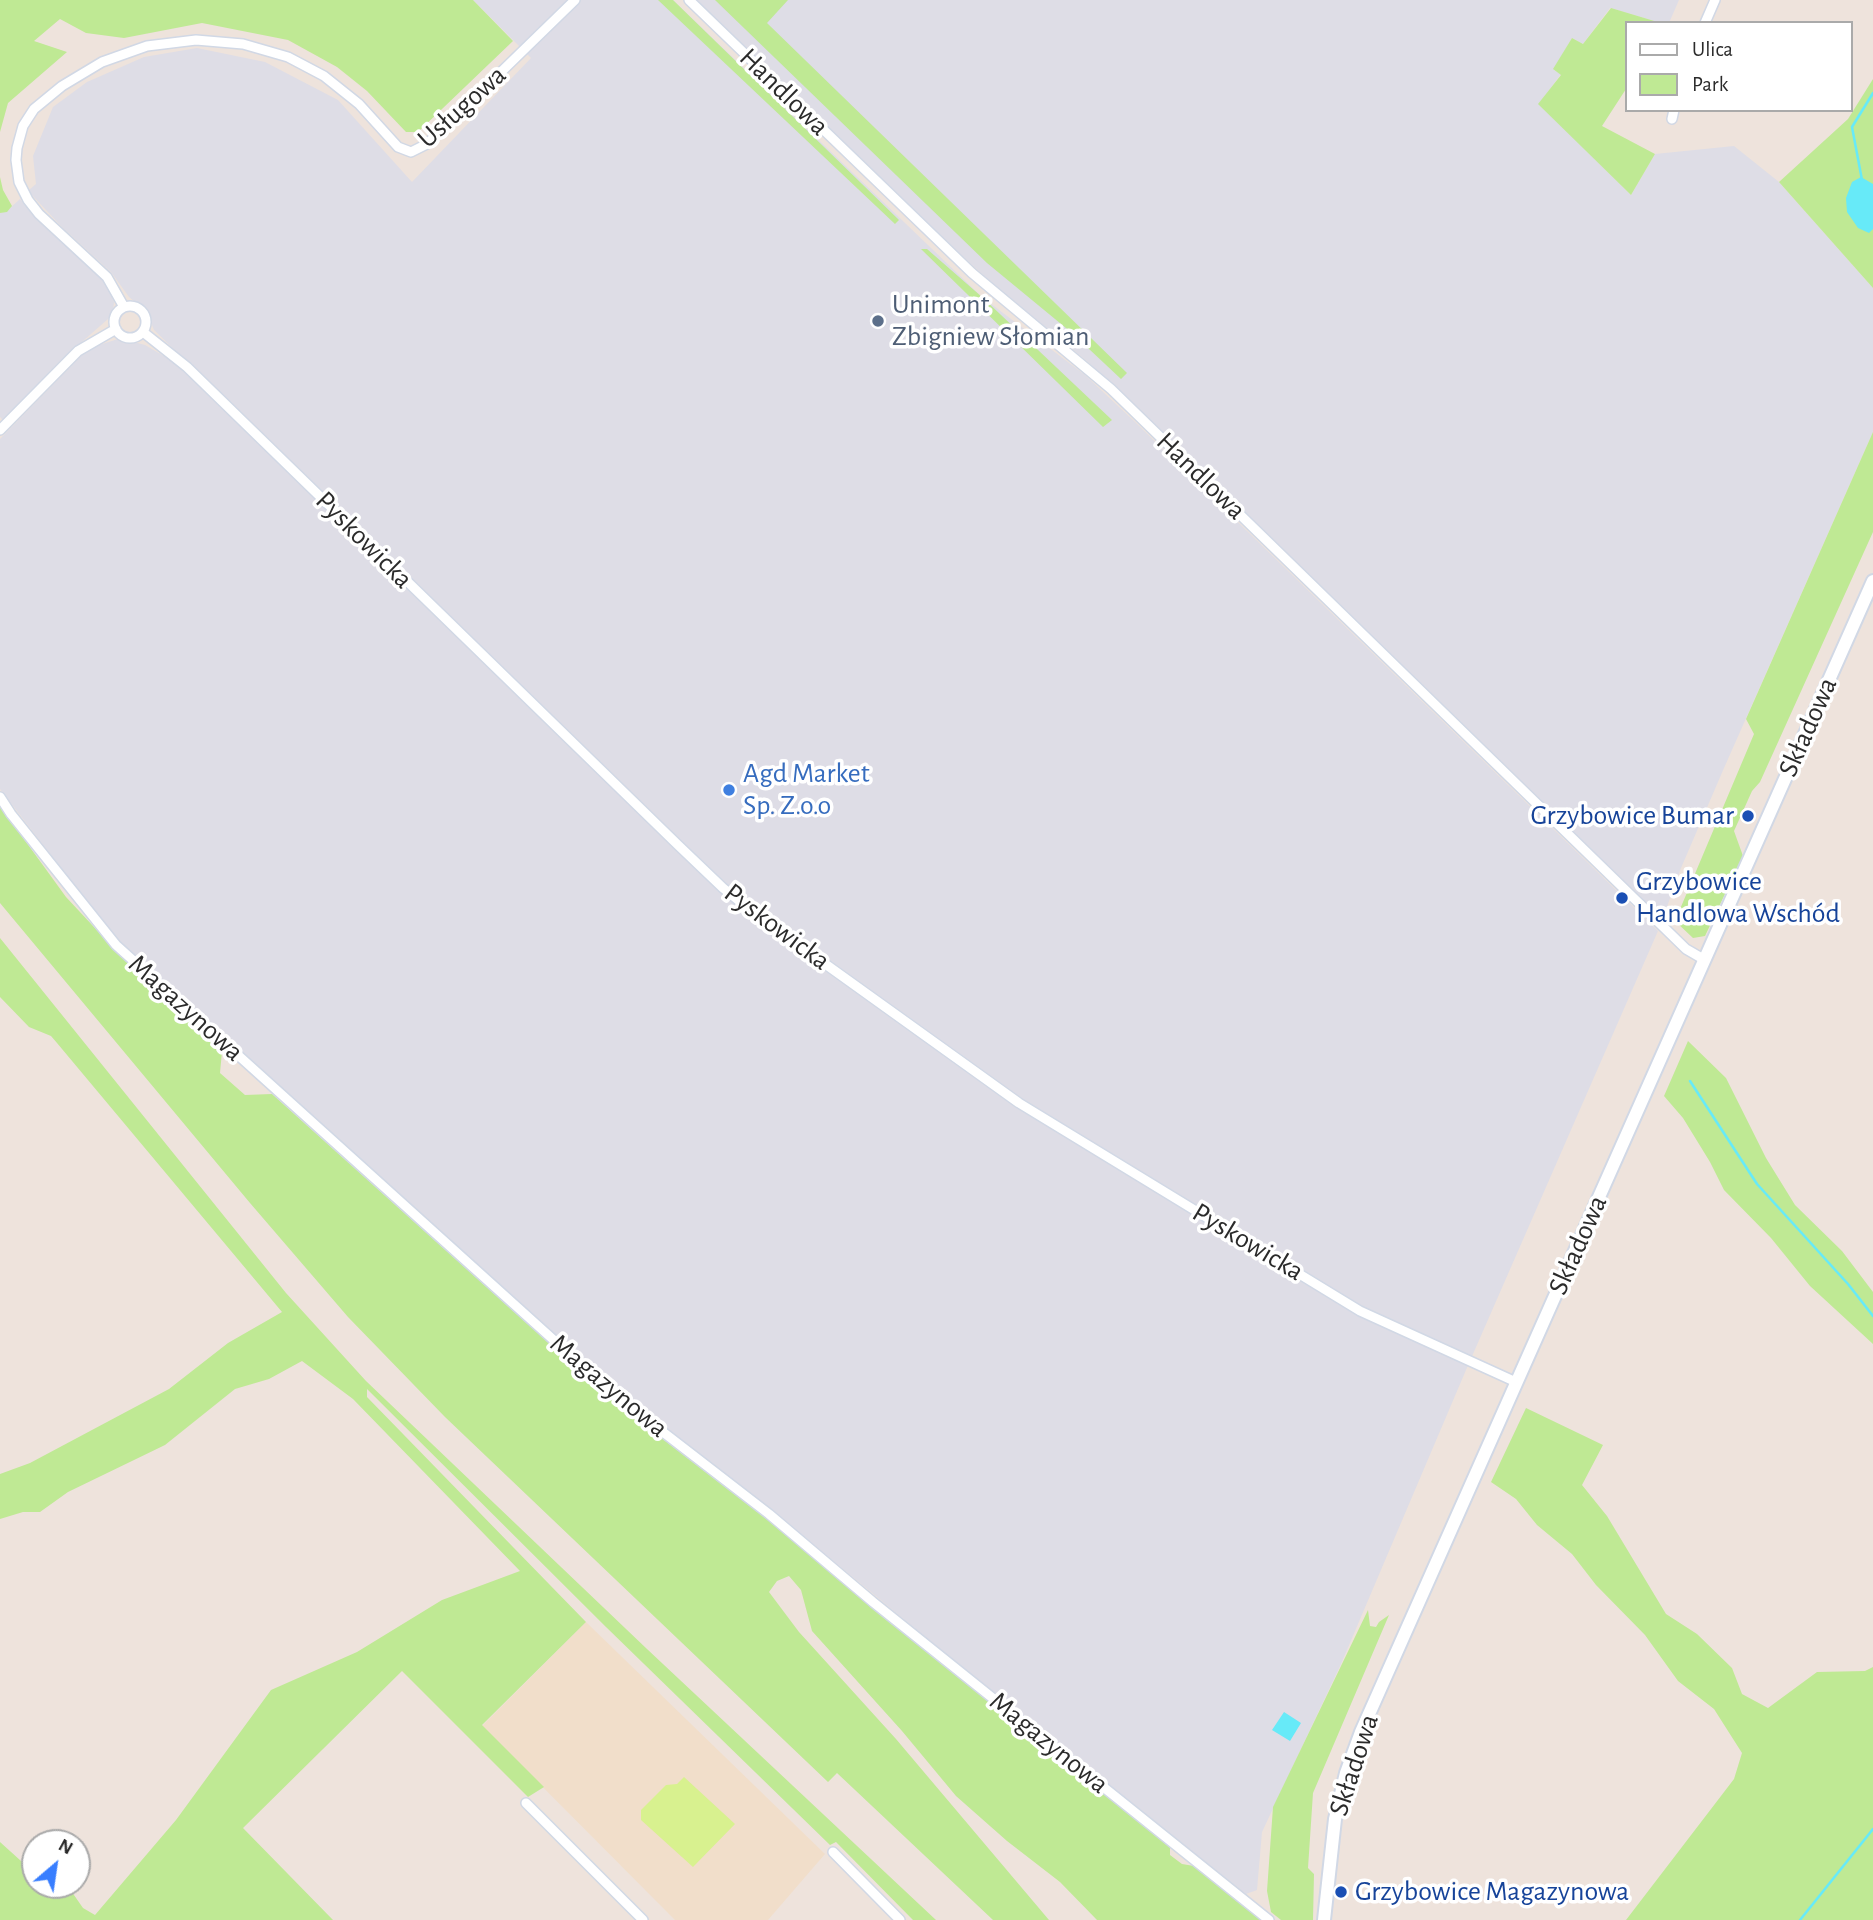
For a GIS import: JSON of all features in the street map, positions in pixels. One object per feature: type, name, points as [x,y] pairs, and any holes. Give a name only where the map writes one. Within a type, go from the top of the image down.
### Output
[{"type":"main road","name":"Składowa","points":[[1324,1920],[1333,1833],[1349,1762],[1370,1709],[1873,581]]},
{"type":"street","name":"Usługowa","points":[[124,307],[107,277],[40,214],[28,200],[19,182],[16,160],[23,126],[34,109],[62,86],[102,62],[147,46],[196,40],[243,44],[288,57],[324,76],[359,104],[398,147],[411,152],[427,144],[575,0]]},
{"type":"street","name":"Handlowa","points":[[690,0],[964,265],[1111,389],[1686,949],[1705,960]]},
{"type":"street","points":[[1707,21],[1715,0]]},
{"type":"street","points":[[131,306],[143,313],[146,319],[143,332],[136,337],[121,335],[116,328],[115,316],[124,307],[131,306]]},
{"type":"street","points":[[0,430],[78,351],[116,328]]},
{"type":"street","name":"Pyskowicka","points":[[143,332],[193,373],[678,845],[723,888],[757,915],[1019,1103],[1360,1311],[1516,1382]]},
{"type":"street","name":"Magazynowa","points":[[0,797],[117,945],[619,1398],[769,1514],[873,1602],[1269,1920]]},
{"type":"street","points":[[526,1803],[642,1920]]},
{"type":"street","points":[[833,1852],[900,1920]]},
{"type":"shaded area","points":[[473,0],[673,0],[982,297],[1085,375],[1134,421],[1658,931],[1341,1664],[1262,1832],[1257,1890],[1246,1894],[1225,1878],[1014,1710],[762,1502],[605,1381],[117,940],[0,789],[0,439],[82,355],[96,346],[118,339],[145,345],[182,370],[188,363],[154,330],[147,312],[129,297],[111,272],[31,194],[29,190],[36,184],[33,156],[53,107],[87,82],[144,57],[197,48],[265,62],[338,100],[412,182],[531,58]]},
{"type":"shaded area","points":[[696,0],[1679,0],[1670,21],[1654,21],[1610,8],[1583,44],[1572,38],[1554,70],[1561,74],[1539,104],[1631,195],[1655,154],[1734,146],[1779,182],[1873,288],[1873,432],[1724,768],[1664,915],[1647,905],[1087,361],[993,284]]},
{"type":"shaded area","points":[[20,199],[37,220],[99,276],[109,289],[114,302],[108,319],[59,362],[3,420],[0,417],[0,213],[7,211]]},
{"type":"shaded area","points":[[586,1622],[825,1854],[768,1920],[675,1920],[482,1726]]},
{"type":"green space","points":[[0,0],[473,0],[513,41],[418,132],[406,132],[367,91],[337,67],[288,40],[202,23],[124,38],[86,33],[60,19],[34,41],[67,52],[8,103],[0,132]]},
{"type":"green space","points":[[658,0],[673,0],[899,220],[895,224]]},
{"type":"green space","points":[[715,0],[788,0],[767,23],[1127,373],[1121,379],[1072,333],[987,263]]},
{"type":"green space","points":[[1611,8],[1654,21],[1624,21],[1624,92],[1602,126],[1655,154],[1631,195],[1538,104],[1561,75],[1553,69],[1572,38],[1583,44]]},
{"type":"green space","points":[[1873,79],[1873,288],[1779,182],[1848,119]]},
{"type":"green space","points":[[0,177],[3,190],[12,206],[7,212],[0,213]]},
{"type":"green space","points":[[921,249],[927,249],[982,297],[1112,420],[1103,427]]},
{"type":"green space","points":[[1873,432],[1873,532],[1760,782],[1752,791],[1734,831],[1743,856],[1705,936],[1693,938],[1675,921],[1754,734],[1746,719]]},
{"type":"green space","points":[[0,806],[66,897],[134,970],[222,1051],[220,1073],[245,1095],[272,1094],[529,1325],[659,1436],[793,1539],[884,1617],[1170,1847],[1170,1855],[1182,1864],[1194,1866],[1261,1920],[1097,1920],[1060,1882],[1007,1841],[956,1796],[812,1631],[801,1590],[789,1576],[777,1581],[769,1592],[799,1632],[896,1739],[1049,1920],[993,1920],[837,1773],[828,1782],[445,1417],[348,1317],[250,1203],[0,903]]},
{"type":"green space","points":[[0,938],[286,1293],[366,1381],[936,1920],[913,1920],[836,1842],[830,1845],[367,1389],[367,1397],[586,1622],[482,1725],[544,1787],[528,1797],[402,1671],[243,1828],[333,1920],[0,1920],[0,1842],[21,1861],[21,1899],[77,1899],[83,1908],[95,1915],[176,1820],[271,1690],[357,1652],[442,1600],[520,1571],[353,1399],[302,1361],[269,1379],[235,1389],[165,1445],[68,1492],[40,1512],[23,1512],[0,1519],[0,1474],[30,1463],[169,1389],[228,1343],[282,1312],[51,1036],[29,1027],[0,997]]},
{"type":"green space","points":[[1688,1041],[1726,1078],[1766,1158],[1795,1205],[1842,1251],[1873,1292],[1873,1344],[1810,1286],[1771,1238],[1724,1190],[1683,1118],[1664,1096]]},
{"type":"green space","points":[[1526,1408],[1603,1445],[1582,1485],[1607,1516],[1666,1614],[1697,1634],[1732,1668],[1742,1694],[1768,1708],[1817,1672],[1865,1671],[1873,1667],[1873,1920],[1626,1920],[1734,1779],[1742,1753],[1714,1709],[1678,1681],[1645,1635],[1596,1585],[1572,1554],[1537,1525],[1516,1499],[1491,1482]]},
{"type":"green space","points":[[1368,1610],[1370,1626],[1376,1627],[1389,1615],[1313,1793],[1308,1868],[1314,1874],[1313,1920],[1281,1920],[1271,1912],[1267,1891],[1273,1807]]},
{"type":"green space","points":[[684,1777],[735,1824],[693,1867],[641,1820],[641,1810],[666,1785],[677,1784]]},
{"type":"water","points":[[1861,177],[1873,184],[1873,229],[1869,233],[1858,228],[1847,212],[1846,198],[1852,182]]},
{"type":"water","points":[[1284,1712],[1301,1723],[1290,1741],[1272,1730]]},
{"type":"waterway","points":[[1862,180],[1852,127],[1873,93]]},
{"type":"waterway","points":[[1690,1081],[1757,1184],[1848,1284],[1873,1316]]},
{"type":"waterway","points":[[1800,1920],[1873,1829]]},
{"type":"place","name":"Unimont Zbigniew Słomian","points":[[878,321]]},
{"type":"place","name":"Agd Market Sp. Z.o.o","points":[[729,790]]},
{"type":"place","name":"Grzybowice Bumar","points":[[1748,816]]},
{"type":"place","name":"Grzybowice Handlowa Wschód","points":[[1622,898]]},
{"type":"place","name":"Grzybowice Magazynowa","points":[[1341,1892]]}]
